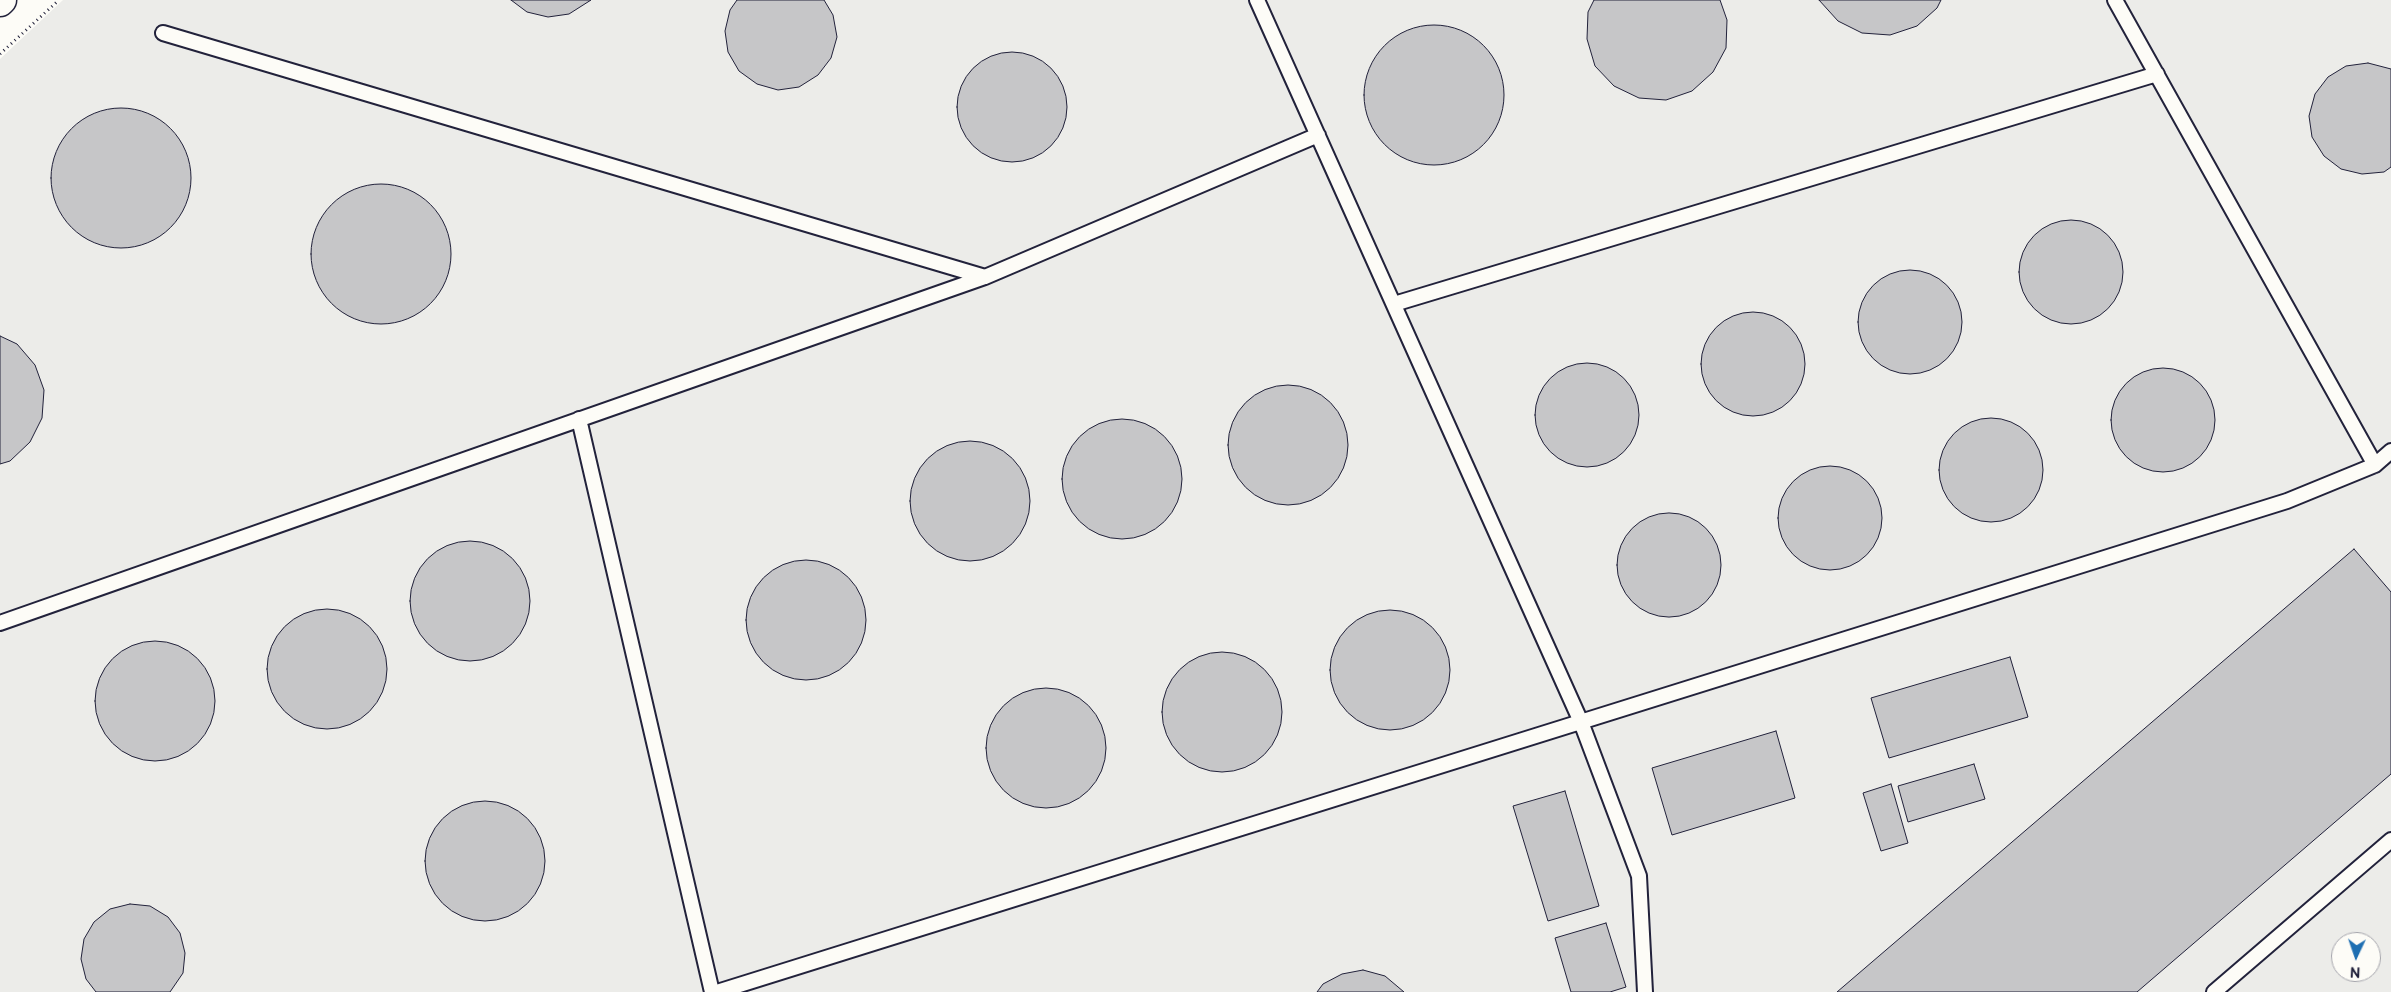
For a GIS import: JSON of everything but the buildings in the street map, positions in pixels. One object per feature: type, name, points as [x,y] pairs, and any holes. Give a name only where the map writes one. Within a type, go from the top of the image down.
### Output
[{"type":"lane","points":[[1258,0],[1581,722],[1639,876],[1645,992]]},
{"type":"lane","points":[[2115,0],[2375,465]]},
{"type":"lane","points":[[163,33],[984,277]]},
{"type":"lane","points":[[1394,304],[2157,74]]},
{"type":"lane","points":[[0,623],[984,277],[1318,135]]},
{"type":"lane","points":[[579,419],[712,992]]},
{"type":"lane","points":[[717,992],[2287,501],[2375,465],[2391,451]]},
{"type":"lane","points":[[2214,992],[2391,840]]},
{"type":"path","points":[[0,54],[59,0]]},
{"type":"shaded area","points":[[63,0],[2391,0],[2391,992],[0,992],[0,59]]}]
